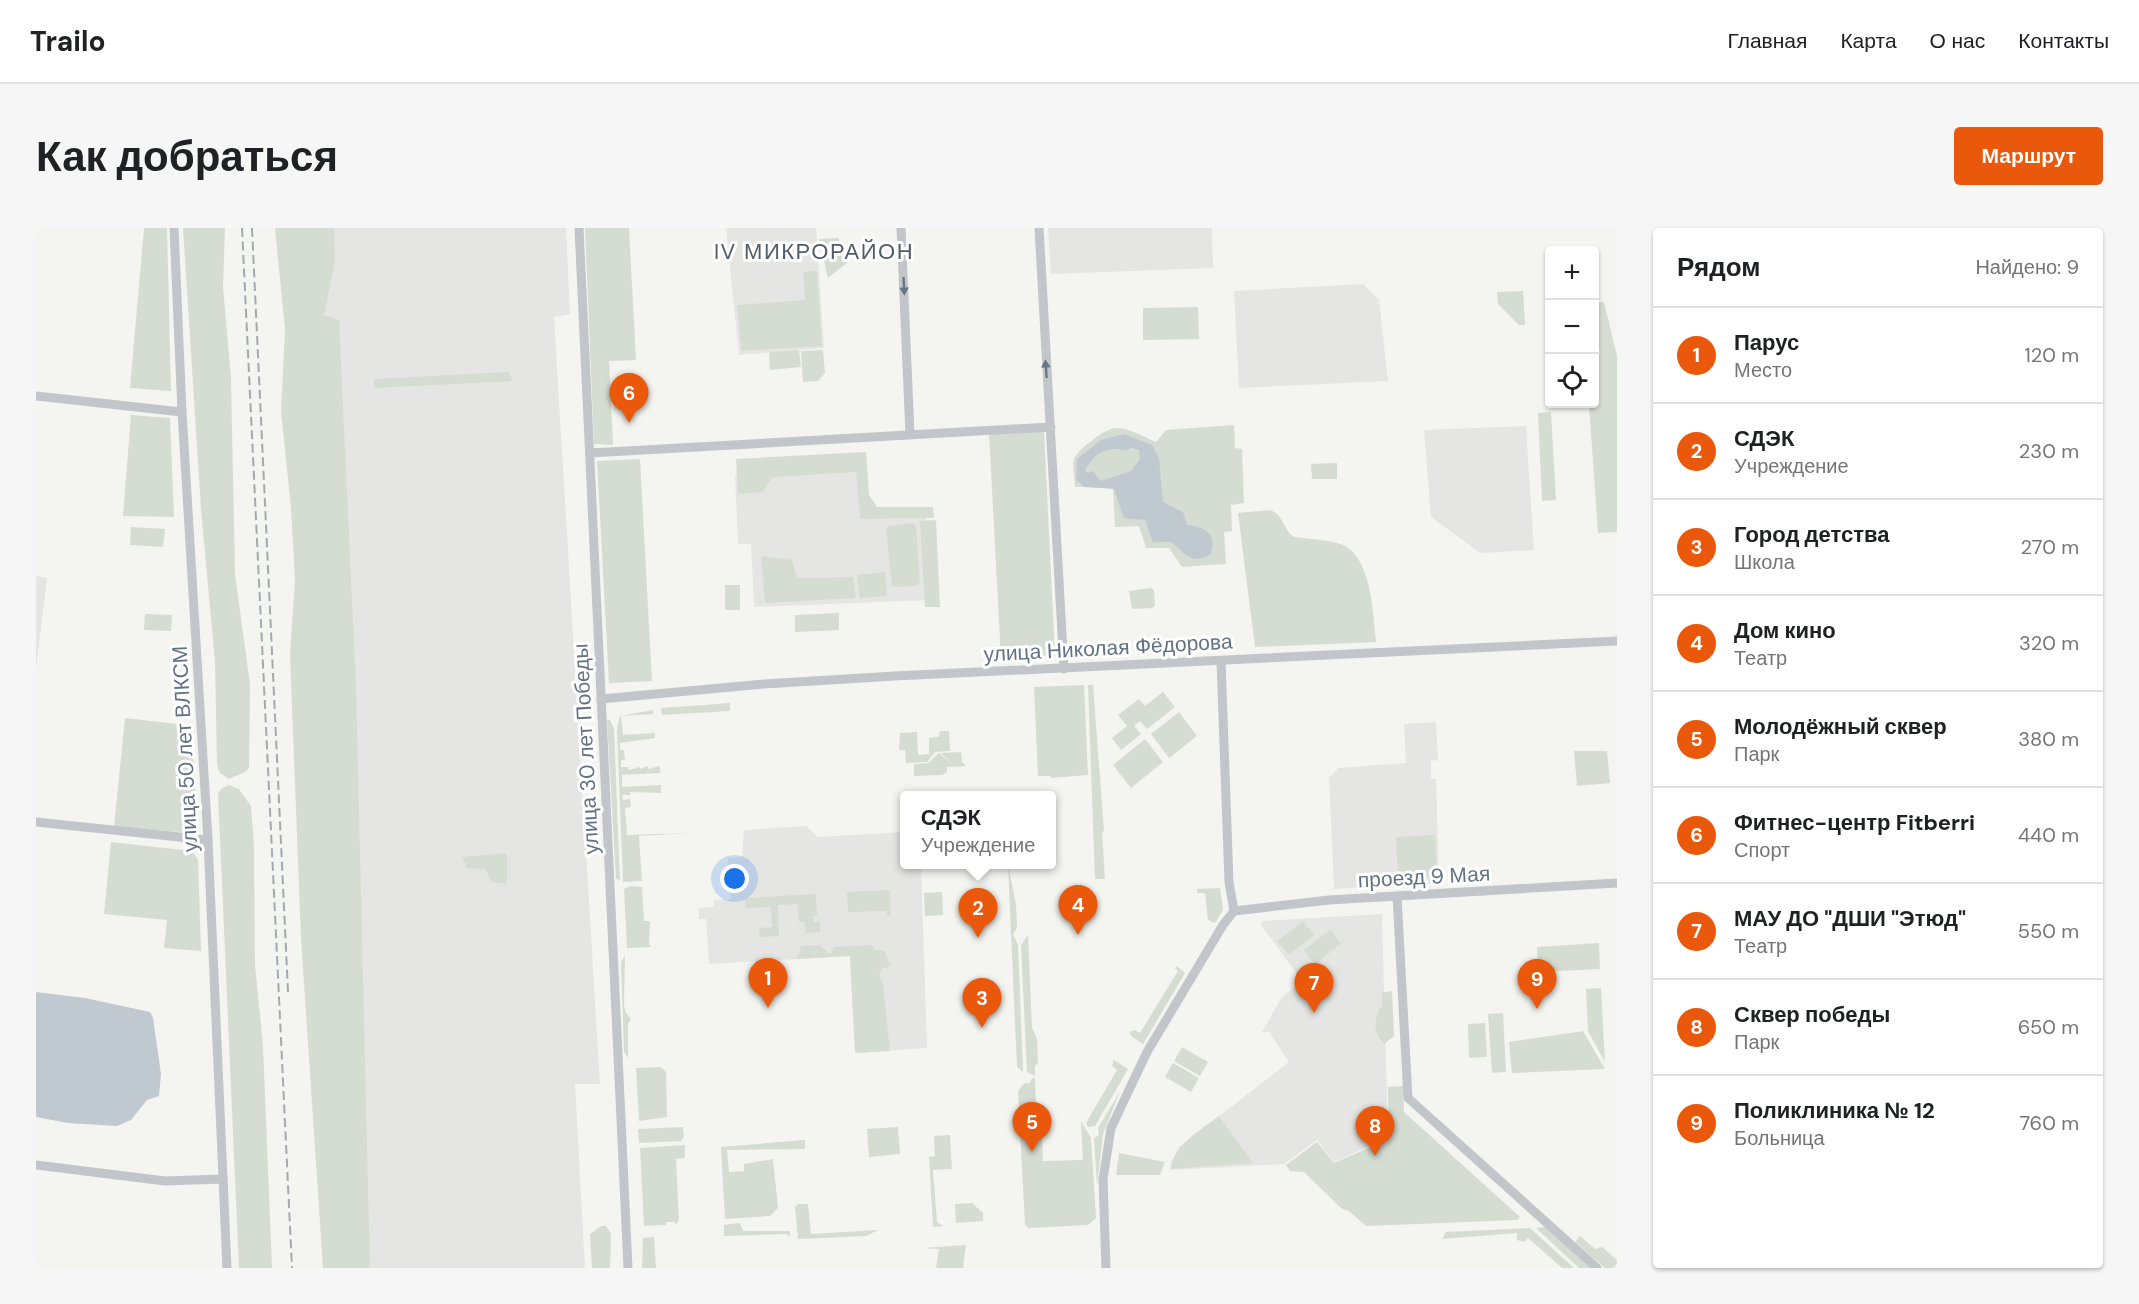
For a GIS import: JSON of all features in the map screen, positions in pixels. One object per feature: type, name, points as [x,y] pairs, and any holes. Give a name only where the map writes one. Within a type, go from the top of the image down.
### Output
[{"type":"street","name":"улица 50 лет ВЛКСМ","points":[[174,228],[182,412],[208,840],[227,1268]]},
{"type":"street","name":"улица 30 лет Победы","points":[[579,228],[628,1268]]},
{"type":"street","points":[[901,228],[910,434]]},
{"type":"street","points":[[1039,228],[1064,669]]},
{"type":"street","points":[[36,396],[182,412]]},
{"type":"street","points":[[590,453],[1051,427]]},
{"type":"street","name":"улица Николая Фёдорова","points":[[601,699],[764,684],[1617,641]]},
{"type":"street","points":[[1106,1268],[1103,1179],[1107,1145],[1114,1119],[1147,1052],[1223,925],[1234,911],[1230,882],[1221,661]]},
{"type":"street","points":[[36,822],[208,840]]},
{"type":"street","name":"проезд 9 Мая","points":[[1234,911],[1329,900],[1617,884]]},
{"type":"street","points":[[1397,897],[1408,1098],[1597,1268]]},
{"type":"street","points":[[36,1165],[165,1181],[223,1179]]},
{"type":"shaded area","points":[[144,228],[167,228],[171,391],[130,388]]},
{"type":"shaded area","points":[[183,228],[225,228],[223,287],[231,378],[235,574],[250,684],[249,768],[229,779],[220,773],[217,765],[215,662],[201,509]]},
{"type":"shaded area","points":[[275,228],[334,228],[335,261],[324,315],[339,320],[356,685],[370,1268],[323,1268],[301,939],[290,654],[295,581],[291,508],[281,411],[285,330]]},
{"type":"shaded area","points":[[312,228],[566,228],[570,314],[554,317],[600,1084],[575,1084],[585,1268],[368,1268]]},
{"type":"shaded area","points":[[585,228],[629,228],[636,360],[609,361],[613,445],[594,444]]},
{"type":"shaded area","points":[[726,228],[816,228],[824,348],[739,355]]},
{"type":"shaded area","points":[[1048,228],[1212,228],[1213,268],[1051,274]]},
{"type":"shaded area","points":[[839,238],[840,253],[849,253],[849,261],[828,278],[819,239]]},
{"type":"shaded area","points":[[817,271],[822,346],[741,351],[737,305],[805,300],[803,272]]},
{"type":"shaded area","points":[[1363,284],[1379,300],[1388,381],[1239,388],[1234,291]]},
{"type":"shaded area","points":[[1523,291],[1525,325],[1519,325],[1498,304],[1497,292]]},
{"type":"shaded area","points":[[1604,302],[1617,356],[1617,532],[1598,533],[1589,408],[1599,408],[1599,303]]},
{"type":"shaded area","points":[[1198,307],[1199,339],[1143,340],[1143,308]]},
{"type":"shaded area","points":[[799,350],[801,367],[770,370],[769,352]]},
{"type":"shaded area","points":[[823,350],[825,373],[818,381],[803,382],[801,351]]},
{"type":"shaded area","points":[[508,372],[513,381],[374,388],[374,379]]},
{"type":"shaded area","points":[[1551,412],[1556,500],[1542,501],[1538,413]]},
{"type":"shaded area","points":[[131,415],[170,418],[174,517],[123,516]]},
{"type":"shaded area","points":[[1234,425],[1235,448],[1242,449],[1244,503],[1231,505],[1232,531],[1224,532],[1226,564],[1182,567],[1169,548],[1146,548],[1139,526],[1115,527],[1113,487],[1075,487],[1073,462],[1076,455],[1092,440],[1111,429],[1125,429],[1156,442],[1166,430]]},
{"type":"shaded area","points":[[1526,426],[1534,550],[1480,553],[1431,517],[1424,430]]},
{"type":"shaded area","points":[[1044,430],[1055,656],[1001,659],[989,433]]},
{"type":"shaded area","points":[[1124,434],[1152,445],[1159,459],[1163,502],[1183,512],[1187,525],[1199,527],[1208,532],[1213,541],[1210,555],[1198,559],[1193,558],[1171,542],[1153,542],[1145,520],[1124,518],[1114,489],[1085,487],[1076,480],[1077,459],[1101,440]],"holes":[[[1131,448],[1139,450],[1140,459],[1131,471],[1101,481],[1093,471],[1087,473],[1085,470],[1094,458],[1106,450]]]},
{"type":"shaded area","points":[[866,452],[869,495],[877,507],[933,507],[934,518],[860,519],[856,472],[773,477],[762,492],[738,494],[736,459]]},
{"type":"shaded area","points":[[640,459],[652,681],[609,683],[597,461]]},
{"type":"shaded area","points":[[1337,463],[1337,479],[1312,479],[1311,464]]},
{"type":"shaded area","points":[[861,470],[864,515],[925,513],[929,600],[754,607],[751,544],[738,544],[735,475]]},
{"type":"shaded area","points":[[1270,510],[1278,515],[1294,537],[1335,542],[1354,553],[1366,576],[1376,642],[1255,647],[1238,513]]},
{"type":"shaded area","points":[[936,520],[940,607],[925,607],[920,521]]},
{"type":"shaded area","points":[[913,523],[916,526],[920,582],[916,586],[892,587],[886,529],[888,526]]},
{"type":"shaded area","points":[[131,527],[165,529],[163,547],[130,545]]},
{"type":"shaded area","points":[[761,556],[792,560],[797,578],[853,577],[856,598],[765,603]]},
{"type":"shaded area","points":[[885,572],[887,596],[860,598],[857,575]]},
{"type":"shaded area","points":[[36,576],[47,578],[36,669]]},
{"type":"shaded area","points":[[725,585],[740,585],[740,610],[725,610]]},
{"type":"shaded area","points":[[1151,588],[1154,590],[1155,605],[1152,608],[1132,609],[1129,591]]},
{"type":"shaded area","points":[[839,613],[839,630],[795,632],[795,615]]},
{"type":"shaded area","points":[[145,614],[172,615],[171,631],[144,630]]},
{"type":"shaded area","points":[[1084,685],[1088,775],[1051,778],[1050,776],[1038,776],[1034,687]]},
{"type":"shaded area","points":[[1088,685],[1093,685],[1104,831],[1102,832],[1105,879],[1095,879]]},
{"type":"shaded area","points":[[1163,692],[1175,707],[1147,729],[1140,721],[1134,726],[1141,734],[1121,750],[1112,738],[1127,726],[1118,715],[1139,699],[1145,706]]},
{"type":"shaded area","points":[[730,703],[730,711],[662,715],[661,708]]},
{"type":"shaded area","points":[[653,710],[653,714],[621,716],[623,735],[655,733],[655,738],[620,743],[620,750],[624,750],[625,760],[621,760],[621,767],[628,767],[629,770],[660,766],[660,773],[622,775],[622,787],[661,785],[661,793],[630,792],[630,795],[622,795],[623,800],[630,799],[631,807],[625,808],[627,835],[692,833],[639,836],[642,881],[623,882],[617,729],[620,716]]},
{"type":"shaded area","points":[[1179,712],[1197,736],[1169,758],[1151,734]]},
{"type":"shaded area","points":[[125,718],[186,725],[192,729],[197,827],[194,833],[114,827]]},
{"type":"shaded area","points":[[607,720],[610,720],[614,729],[620,881],[616,878]]},
{"type":"shaded area","points":[[1436,722],[1438,760],[1431,761],[1431,779],[1436,779],[1439,883],[1334,889],[1329,778],[1338,768],[1406,763],[1404,724]]},
{"type":"shaded area","points":[[940,731],[949,731],[950,751],[935,752],[927,762],[906,763],[905,750],[899,750],[900,733],[917,732],[918,755],[929,754],[929,738],[939,737]]},
{"type":"shaded area","points":[[1145,739],[1163,762],[1131,788],[1113,765]]},
{"type":"shaded area","points":[[1574,751],[1607,751],[1610,783],[1577,786]]},
{"type":"shaded area","points":[[961,752],[962,762],[966,766],[947,767],[947,772],[942,775],[914,776],[914,764],[928,763],[939,753],[953,765],[941,753]]},
{"type":"shaded area","points":[[229,785],[239,789],[251,806],[254,846],[255,965],[263,1046],[272,1268],[239,1268],[218,794],[221,789]]},
{"type":"shaded area","points":[[806,826],[818,837],[900,832],[900,869],[921,869],[927,1048],[855,1053],[850,956],[709,964],[706,919],[699,919],[699,908],[714,907],[714,900],[731,899],[728,858],[742,857],[744,830]]},
{"type":"shaded area","points":[[1435,835],[1437,876],[1398,878],[1396,837]]},
{"type":"shaded area","points":[[111,842],[192,851],[198,860],[201,951],[164,948],[167,920],[104,914]]},
{"type":"shaded area","points":[[507,853],[507,884],[492,882],[485,869],[467,868],[462,857]]},
{"type":"shaded area","points":[[1008,869],[1016,904],[1017,928],[1013,934],[1018,945],[1023,1072],[1017,1067]]},
{"type":"shaded area","points":[[631,886],[642,887],[644,921],[650,921],[649,944],[651,947],[627,948],[624,889]]},
{"type":"shaded area","points":[[1220,888],[1223,910],[1215,923],[1208,920],[1205,893],[1197,893],[1197,889]]},
{"type":"shaded area","points":[[890,890],[891,916],[887,916],[887,911],[848,912],[847,892]]},
{"type":"shaded area","points":[[942,892],[943,915],[925,916],[924,893]]},
{"type":"shaded area","points":[[816,894],[817,916],[813,916],[814,922],[820,922],[820,932],[805,933],[805,922],[799,922],[797,904],[778,905],[779,936],[760,937],[759,928],[772,927],[771,907],[745,908],[745,898]]},
{"type":"shaded area","points":[[1382,914],[1388,1138],[1334,1162],[1317,1140],[1284,1164],[1170,1170],[1171,1162],[1179,1147],[1289,1062],[1269,1032],[1262,1032],[1282,997],[1302,981],[1260,924],[1263,921]]},
{"type":"shaded area","points":[[1303,921],[1314,935],[1289,955],[1277,941]]},
{"type":"shaded area","points":[[1330,930],[1341,944],[1315,964],[1304,950]]},
{"type":"shaded area","points":[[1028,935],[1032,1028],[1037,1039],[1038,1063],[1035,1066],[1035,1076],[1027,1072],[1021,945]]},
{"type":"shaded area","points":[[1599,943],[1600,969],[1538,972],[1537,947]]},
{"type":"shaded area","points":[[819,945],[829,953],[832,953],[834,947],[872,945],[874,950],[884,950],[891,966],[882,969],[879,975],[883,984],[890,1051],[855,1053],[850,956],[797,959],[801,946]]},
{"type":"shaded area","points":[[625,956],[624,1005],[631,1019],[628,1024],[628,1058],[624,1052],[621,962]]},
{"type":"shaded area","points":[[1177,966],[1185,973],[1143,1044],[1131,1036],[1130,1032],[1134,1030],[1140,1033],[1178,971],[1175,968]]},
{"type":"shaded area","points":[[1601,988],[1605,1062],[1588,1031],[1586,989]]},
{"type":"shaded area","points":[[1392,991],[1394,1036],[1384,1044],[1375,1028],[1376,1019],[1379,1009],[1382,1008],[1382,993]]},
{"type":"shaded area","points":[[36,992],[85,998],[150,1012],[153,1018],[161,1074],[159,1096],[147,1100],[131,1120],[117,1126],[68,1123],[36,1117]]},
{"type":"shaded area","points":[[1503,1013],[1506,1072],[1492,1073],[1488,1014]]},
{"type":"shaded area","points":[[1485,1023],[1487,1057],[1469,1058],[1468,1024]]},
{"type":"shaded area","points":[[1583,1031],[1605,1069],[1512,1073],[1509,1042]]},
{"type":"shaded area","points":[[1182,1047],[1208,1062],[1200,1076],[1174,1061]]},
{"type":"shaded area","points":[[1114,1060],[1128,1069],[1095,1126],[1088,1127],[1086,1123],[1117,1070],[1112,1066]]},
{"type":"shaded area","points":[[1173,1063],[1199,1078],[1191,1092],[1165,1077]]},
{"type":"shaded area","points":[[661,1067],[666,1072],[667,1117],[639,1121],[636,1068]]},
{"type":"shaded area","points":[[1032,1078],[1035,1078],[1036,1104],[1041,1108],[1043,1161],[1083,1160],[1081,1121],[1091,1138],[1096,1218],[1088,1225],[1029,1228],[1025,1225],[1018,1092],[1023,1084],[1030,1083]]},
{"type":"shaded area","points":[[1403,1086],[1404,1112],[1520,1217],[1517,1220],[1366,1226],[1349,1211],[1342,1209],[1304,1172],[1290,1171],[1286,1165],[1317,1142],[1334,1163],[1389,1139],[1388,1087]]},
{"type":"shaded area","points":[[1120,1091],[1103,1134],[1097,1185],[1094,1138],[1099,1135],[1098,1128]]},
{"type":"shaded area","points":[[1219,1116],[1253,1163],[1171,1169],[1177,1152],[1183,1145]]},
{"type":"shaded area","points":[[683,1127],[684,1137],[681,1141],[639,1143],[638,1129]]},
{"type":"shaded area","points":[[898,1127],[900,1154],[869,1157],[867,1129]]},
{"type":"shaded area","points":[[950,1135],[952,1169],[933,1170],[937,1222],[943,1226],[933,1227],[929,1157],[935,1156],[934,1136]]},
{"type":"shaded area","points":[[805,1140],[805,1149],[727,1150],[729,1172],[744,1171],[744,1164],[773,1159],[778,1208],[770,1216],[725,1219],[721,1147]]},
{"type":"shaded area","points":[[685,1145],[685,1158],[676,1159],[679,1221],[676,1224],[666,1222],[666,1225],[644,1226],[640,1148]]},
{"type":"shaded area","points":[[1119,1153],[1165,1162],[1160,1175],[1116,1175]]},
{"type":"shaded area","points":[[972,1203],[983,1213],[983,1221],[956,1223],[955,1204]]},
{"type":"shaded area","points":[[798,1204],[808,1204],[811,1234],[878,1230],[866,1236],[798,1239],[795,1207]]},
{"type":"shaded area","points":[[740,1223],[743,1231],[790,1231],[790,1237],[787,1234],[724,1236],[724,1225]]},
{"type":"shaded area","points":[[601,1226],[606,1226],[611,1234],[610,1268],[592,1268],[590,1234]]},
{"type":"shaded area","points":[[1545,1227],[1593,1268],[1579,1268],[1536,1228]]},
{"type":"shaded area","points":[[1530,1228],[1574,1268],[1562,1268],[1528,1238],[1524,1242],[1517,1240],[1517,1233],[1442,1239],[1446,1232]]},
{"type":"shaded area","points":[[1580,1236],[1595,1249],[1602,1247],[1617,1260],[1617,1268],[1605,1268],[1575,1242]]},
{"type":"shaded area","points":[[654,1237],[656,1268],[642,1268],[643,1238]]},
{"type":"shaded area","points":[[966,1245],[963,1268],[936,1268],[939,1249],[923,1248]]},
{"type":"railway","points":[[242,228],[292,1268]]},
{"type":"railway","points":[[252,228],[288,992]]},
{"type":"place","name":"Фитнес-центр Fitberri","points":[[629,423]]},
{"type":"place","name":"Дом кино","points":[[1078,935]]},
{"type":"place","name":"СДЭК","points":[[978,938]]},
{"type":"place","name":"Парус","points":[[768,1008]]},
{"type":"place","name":"Поликлиника № 12","points":[[1537,1009]]},
{"type":"place","name":"МАУ ДО \"ДШИ \"Этюд\"","points":[[1314,1013]]},
{"type":"place","name":"Город детства","points":[[982,1028]]},
{"type":"place","name":"Молодёжный сквер","points":[[1032,1152]]},
{"type":"place","name":"Сквер победы","points":[[1375,1156]]},
{"type":"district","name":"IV МИКРОРАЙОН","points":[[814,251]]}]
